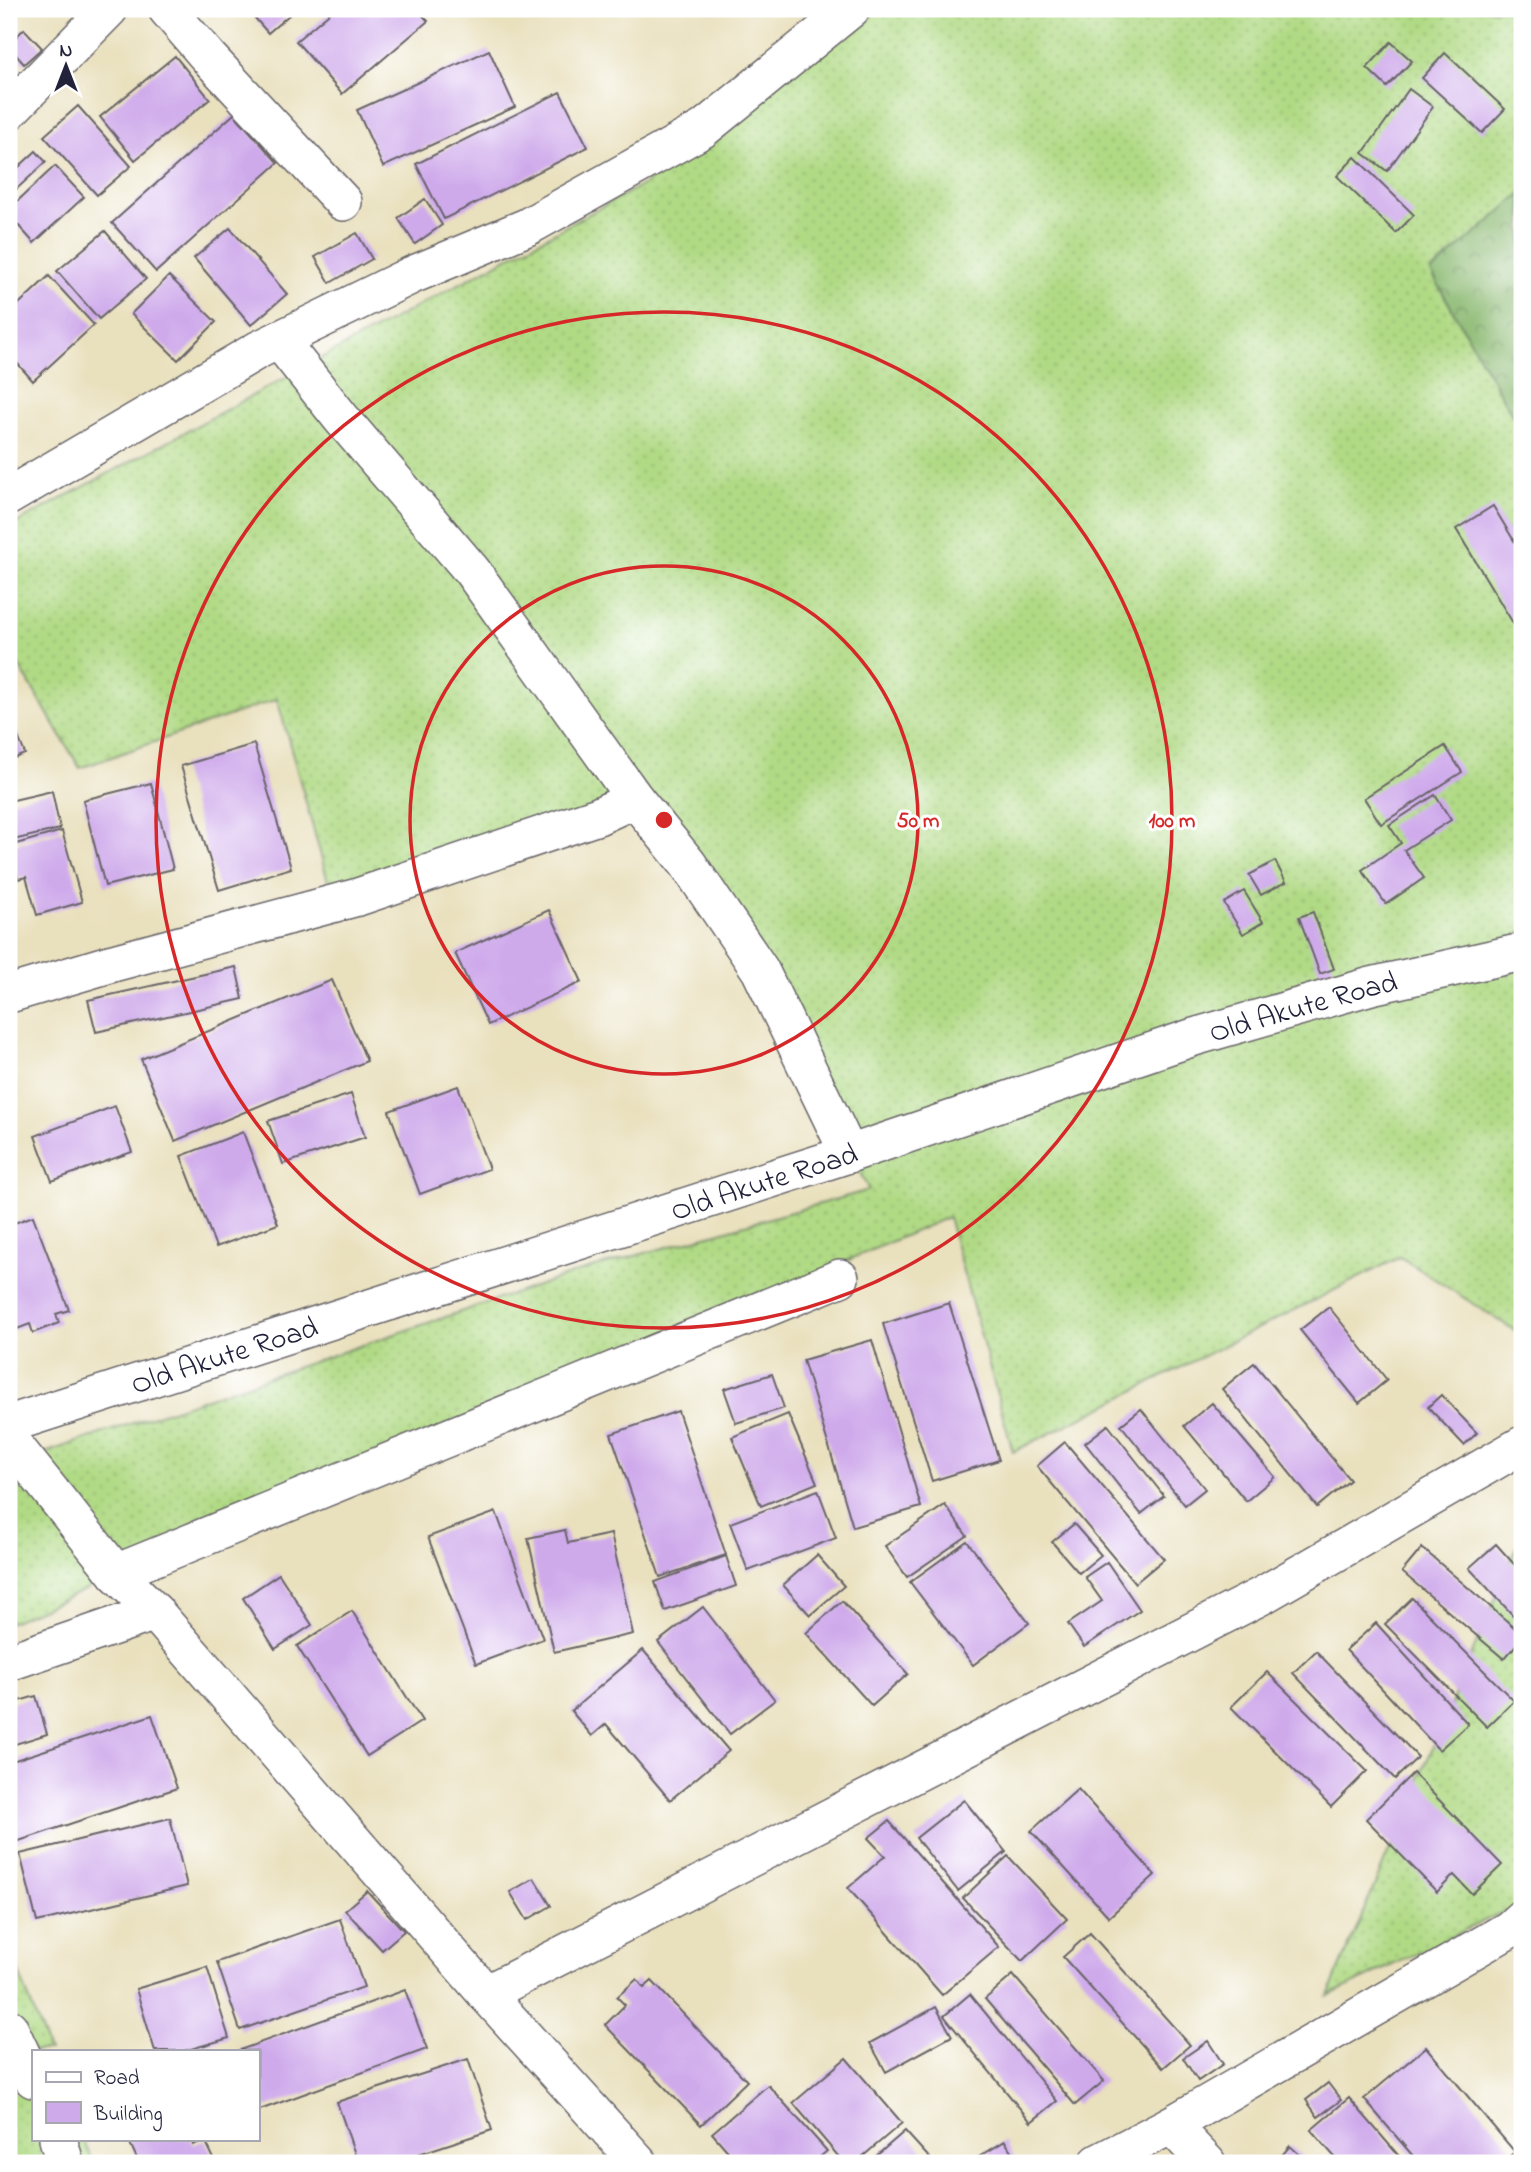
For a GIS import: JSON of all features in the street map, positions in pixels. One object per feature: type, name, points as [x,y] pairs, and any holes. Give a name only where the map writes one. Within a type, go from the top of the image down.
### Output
[{"type":"street","points":[[9,111],[109,9]]},
{"type":"street","points":[[167,9],[343,202]]},
{"type":"street","points":[[9,496],[279,340],[412,275],[527,227],[703,129],[850,9]]},
{"type":"street","points":[[279,340],[341,418],[472,572],[635,799],[688,864],[760,970],[849,1153]]},
{"type":"street","points":[[9,994],[358,897],[598,816],[635,799]]},
{"type":"street","name":"Old Akute Road","points":[[9,1424],[849,1153],[1194,1037],[1371,986],[1522,952]]},
{"type":"street","points":[[116,1573],[840,1278]]},
{"type":"street","points":[[9,1440],[116,1573],[155,1612],[486,1994],[639,2163]]},
{"type":"street","points":[[486,1994],[1264,1595],[1522,1445]]},
{"type":"street","points":[[9,1662],[155,1612]]},
{"type":"street","points":[[1098,2163],[1171,2125],[1518,1929]]},
{"type":"street","points":[[9,2028],[32,2077]]},
{"type":"street","points":[[1171,2125],[1207,2163]]},
{"type":"street","points":[[58,2140],[65,2163]]},
{"type":"green space","points":[[854,9],[1522,9],[1522,324],[1431,272],[1522,432],[1522,1335],[1400,1257],[1013,1452],[948,1217],[9,1623],[9,1465],[578,1272],[869,1190],[671,807],[333,899],[277,699],[80,768],[9,649],[9,527],[646,183]]},
{"type":"green space","points":[[1522,193],[1522,432],[1431,272]]},
{"type":"green space","points":[[1522,1535],[1522,1924],[1505,1911],[1328,1996]]},
{"type":"green space","points":[[9,1947],[49,2050],[32,2050],[32,2140],[83,2140],[93,2163],[9,2163]]},
{"type":"building","points":[[247,9],[296,9],[268,33]]},
{"type":"building","points":[[334,9],[417,9],[428,21],[342,94],[296,41]]},
{"type":"building","points":[[24,29],[42,48],[24,64],[9,47],[9,35],[11,33],[16,37]]},
{"type":"building","points":[[1391,42],[1412,61],[1387,87],[1367,68]]},
{"type":"building","points":[[489,50],[515,107],[383,167],[357,110]]},
{"type":"building","points":[[1445,53],[1505,109],[1482,133],[1422,78]]},
{"type":"building","points":[[175,56],[210,99],[135,160],[100,117]]},
{"type":"building","points":[[1409,89],[1433,107],[1387,171],[1363,153]]},
{"type":"building","points":[[560,92],[588,147],[444,219],[416,164]]},
{"type":"building","points":[[78,106],[131,166],[97,195],[44,136]]},
{"type":"building","points":[[234,114],[278,163],[156,272],[112,223]]},
{"type":"building","points":[[36,151],[46,162],[9,196],[9,176]]},
{"type":"building","points":[[1355,157],[1414,215],[1396,233],[1337,176]]},
{"type":"building","points":[[55,166],[84,197],[34,243],[9,215],[9,209]]},
{"type":"building","points":[[425,199],[442,225],[415,244],[398,218]]},
{"type":"building","points":[[230,228],[287,294],[251,325],[194,258]]},
{"type":"building","points":[[105,231],[146,279],[99,319],[57,271]]},
{"type":"building","points":[[357,233],[372,259],[330,283],[315,257]]},
{"type":"building","points":[[49,276],[94,325],[33,381],[9,354],[9,313]]},
{"type":"building","points":[[169,276],[216,322],[178,360],[131,314]]},
{"type":"building","points":[[1493,506],[1522,554],[1522,638],[1456,529]]},
{"type":"building","points":[[9,714],[25,754],[9,760]]},
{"type":"building","points":[[254,744],[291,868],[219,890],[181,766]]},
{"type":"building","points":[[1445,746],[1462,772],[1381,824],[1364,798]]},
{"type":"building","points":[[151,783],[173,869],[105,886],[83,800]]},
{"type":"building","points":[[52,791],[60,829],[9,841],[9,801]]},
{"type":"building","points":[[1435,795],[1451,820],[1404,850],[1424,878],[1386,904],[1362,870],[1401,843],[1389,825]]},
{"type":"building","points":[[62,831],[82,902],[37,915],[26,877],[18,879],[9,846]]},
{"type":"building","points":[[1275,861],[1286,882],[1261,895],[1249,875]]},
{"type":"building","points":[[1244,891],[1263,922],[1243,934],[1224,903]]},
{"type":"building","points":[[549,910],[582,982],[488,1025],[455,953]]},
{"type":"building","points":[[1313,912],[1334,969],[1320,974],[1299,917]]},
{"type":"building","points":[[236,967],[243,999],[96,1032],[88,1000]]},
{"type":"building","points":[[332,980],[367,1061],[175,1141],[141,1059]]},
{"type":"building","points":[[458,1086],[489,1169],[420,1194],[389,1111]]},
{"type":"building","points":[[351,1094],[365,1137],[283,1164],[268,1121]]},
{"type":"building","points":[[115,1106],[132,1152],[52,1181],[35,1136]]},
{"type":"building","points":[[243,1132],[278,1224],[216,1247],[181,1156]]},
{"type":"building","points":[[33,1216],[69,1310],[56,1314],[59,1323],[33,1333],[30,1324],[9,1332],[9,1225]]},
{"type":"building","points":[[949,1303],[999,1460],[932,1481],[883,1324]]},
{"type":"building","points":[[1329,1307],[1387,1380],[1359,1403],[1300,1330]]},
{"type":"building","points":[[872,1340],[921,1507],[853,1527],[803,1360]]},
{"type":"building","points":[[1254,1363],[1350,1480],[1317,1507],[1222,1389]]},
{"type":"building","points":[[772,1374],[784,1408],[736,1423],[724,1389]]},
{"type":"building","points":[[1441,1395],[1477,1433],[1464,1445],[1428,1407]]},
{"type":"building","points":[[1212,1403],[1275,1477],[1246,1501],[1184,1426]]},
{"type":"building","points":[[1141,1409],[1205,1489],[1185,1505],[1121,1425]]},
{"type":"building","points":[[678,1411],[726,1555],[660,1577],[611,1434]]},
{"type":"building","points":[[788,1414],[817,1483],[761,1506],[732,1437]]},
{"type":"building","points":[[1108,1425],[1164,1496],[1141,1514],[1085,1443]]},
{"type":"building","points":[[1065,1442],[1164,1559],[1135,1583],[1037,1466]]},
{"type":"building","points":[[818,1490],[836,1538],[748,1571],[730,1523]]},
{"type":"building","points":[[945,1505],[967,1536],[907,1577],[885,1546]]},
{"type":"building","points":[[496,1512],[543,1639],[476,1664],[428,1537]]},
{"type":"building","points":[[1074,1524],[1101,1555],[1079,1573],[1052,1542]]},
{"type":"building","points":[[565,1530],[568,1543],[611,1534],[633,1634],[554,1652],[528,1538]]},
{"type":"building","points":[[967,1541],[1029,1623],[973,1665],[910,1582]]},
{"type":"building","points":[[1496,1544],[1522,1573],[1522,1625],[1469,1568]]},
{"type":"building","points":[[1422,1548],[1522,1634],[1522,1638],[1504,1659],[1402,1572]]},
{"type":"building","points":[[817,1555],[844,1586],[810,1615],[783,1585]]},
{"type":"building","points":[[726,1556],[736,1586],[665,1611],[655,1582]]},
{"type":"building","points":[[1107,1562],[1140,1610],[1084,1647],[1068,1624],[1102,1601],[1085,1577]]},
{"type":"building","points":[[279,1574],[312,1625],[275,1649],[243,1598]]},
{"type":"building","points":[[1412,1598],[1514,1701],[1487,1727],[1385,1624]]},
{"type":"building","points":[[842,1601],[908,1674],[872,1706],[806,1633]]},
{"type":"building","points":[[703,1607],[775,1700],[730,1734],[658,1642]]},
{"type":"building","points":[[352,1611],[422,1721],[367,1756],[297,1646]]},
{"type":"building","points":[[1376,1623],[1468,1724],[1439,1750],[1346,1650]]},
{"type":"building","points":[[643,1650],[729,1751],[670,1800],[606,1724],[592,1736],[571,1711]]},
{"type":"building","points":[[1316,1651],[1418,1757],[1395,1779],[1293,1673]]},
{"type":"building","points":[[1267,1672],[1367,1771],[1331,1807],[1231,1707]]},
{"type":"building","points":[[36,1696],[47,1734],[9,1746],[9,1704]]},
{"type":"building","points":[[152,1715],[177,1788],[13,1843],[9,1831],[9,1762]]},
{"type":"building","points":[[1413,1773],[1502,1865],[1472,1894],[1454,1875],[1437,1892],[1366,1819]]},
{"type":"building","points":[[1078,1789],[1155,1875],[1109,1917],[1031,1831]]},
{"type":"building","points":[[964,1800],[1006,1852],[958,1891],[916,1838]]},
{"type":"building","points":[[170,1818],[187,1886],[37,1922],[20,1854]]},
{"type":"building","points":[[889,1821],[999,1947],[942,1995],[848,1888],[885,1856],[868,1838]]},
{"type":"building","points":[[1008,1856],[1067,1919],[1022,1961],[963,1898]]},
{"type":"building","points":[[534,1878],[551,1906],[527,1920],[510,1892]]},
{"type":"building","points":[[367,1891],[404,1931],[382,1950],[345,1910]]},
{"type":"building","points":[[340,1919],[364,1987],[240,2030],[217,1962]]},
{"type":"building","points":[[1090,1933],[1190,2045],[1163,2068],[1063,1957]]},
{"type":"building","points":[[207,1967],[229,2038],[187,2050],[155,2050],[136,1989]]},
{"type":"building","points":[[1013,1975],[1104,2081],[1075,2105],[985,1999]]},
{"type":"building","points":[[637,1979],[644,1988],[652,1981],[747,2081],[701,2125],[605,2025],[625,2005],[617,1997]]},
{"type":"building","points":[[405,1990],[427,2049],[259,2110],[259,2050],[240,2050]]},
{"type":"building","points":[[970,1994],[1057,2101],[1031,2122],[944,2016]]},
{"type":"building","points":[[936,2007],[952,2036],[886,2072],[870,2043]]},
{"type":"building","points":[[1208,2041],[1223,2064],[1198,2081],[1183,2058]]},
{"type":"building","points":[[1426,2047],[1515,2152],[1501,2163],[1419,2163],[1364,2099]]},
{"type":"building","points":[[846,2058],[902,2123],[855,2163],[844,2163],[793,2103]]},
{"type":"building","points":[[468,2059],[492,2130],[391,2163],[358,2163],[337,2102]]},
{"type":"building","points":[[1328,2083],[1341,2100],[1318,2117],[1306,2100]]},
{"type":"building","points":[[768,2085],[827,2151],[813,2163],[738,2163],[712,2133]]},
{"type":"building","points":[[1349,2098],[1405,2163],[1340,2163],[1311,2130]]},
{"type":"building","points":[[905,2131],[934,2163],[868,2163]]},
{"type":"building","points":[[128,2140],[191,2140],[193,2145],[205,2140],[216,2163],[139,2163]]},
{"type":"building","points":[[1005,2141],[1018,2163],[969,2163]]},
{"type":"building","points":[[1290,2146],[1309,2163],[1275,2163]]}]
